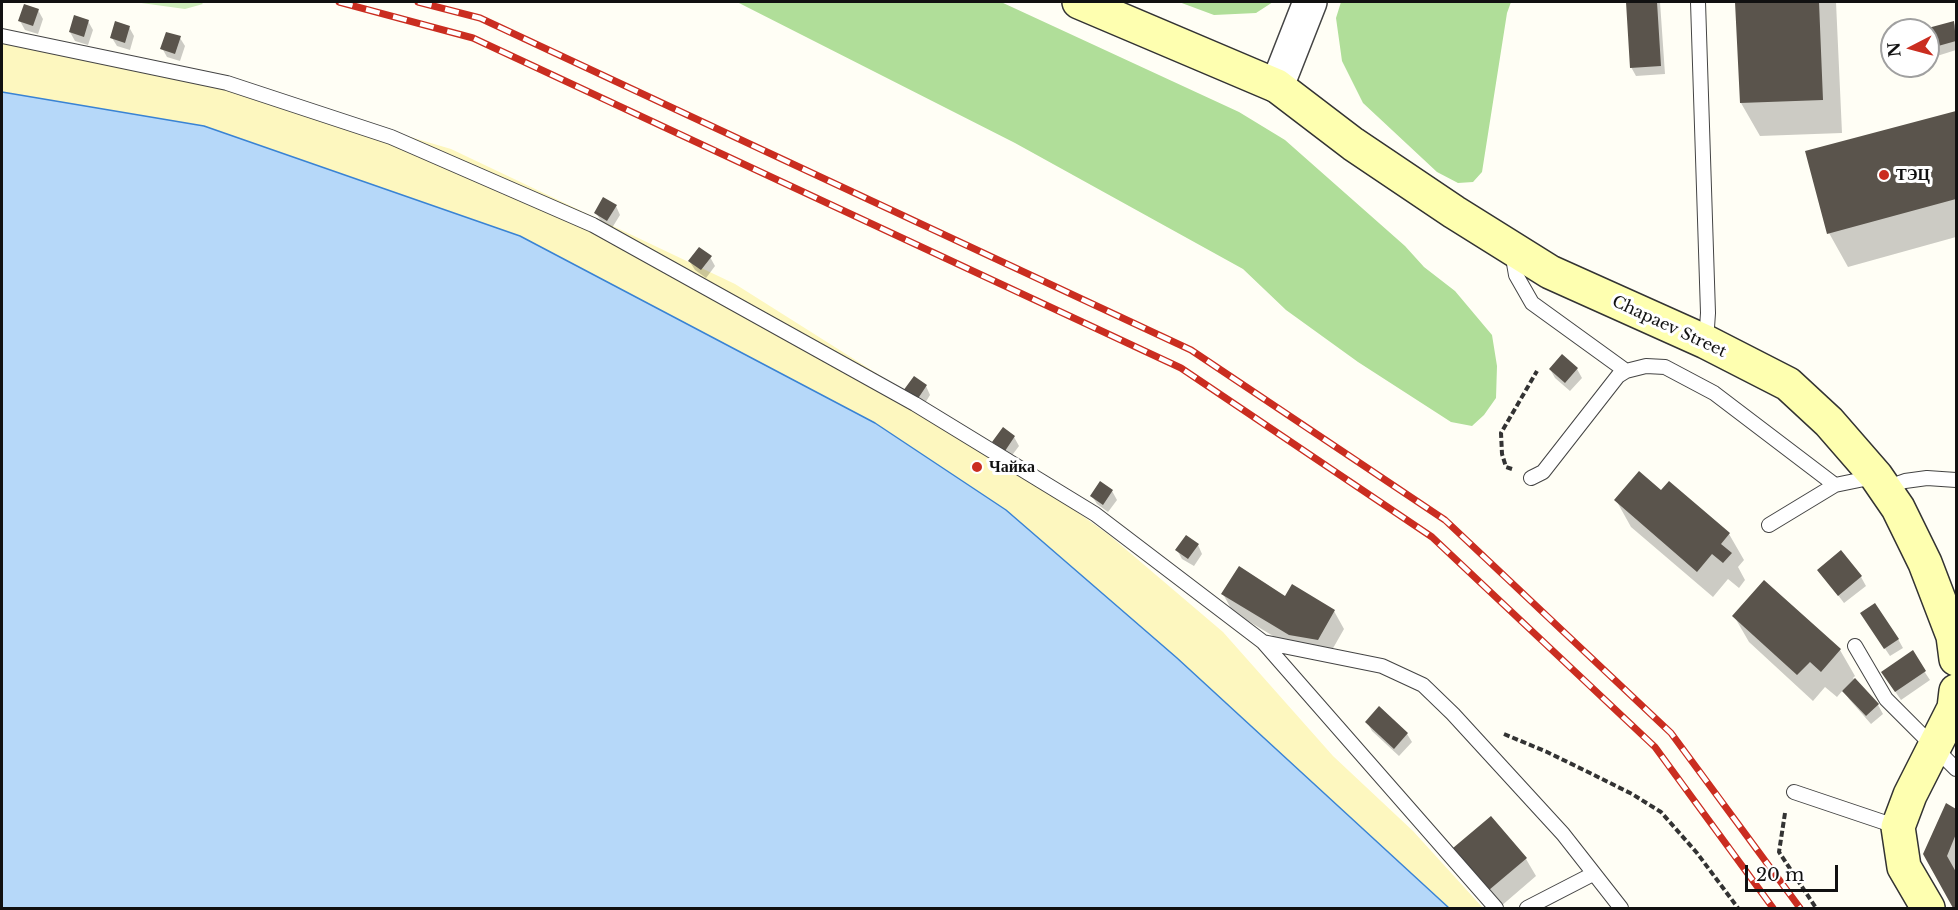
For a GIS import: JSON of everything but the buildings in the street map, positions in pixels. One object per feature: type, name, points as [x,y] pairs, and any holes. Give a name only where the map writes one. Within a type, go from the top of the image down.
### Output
[{"type":"main road","name":"Chapaev Street","points":[[1079,2],[1277,86],[1353,144],[1454,212],[1550,272],[1706,342],[1788,384],[1829,422],[1881,482],[1898,508],[1925,563],[1953,636],[1956,659]]},
{"type":"main road","points":[[1928,909],[1904,867],[1898,827],[1910,795],[1954,708],[1956,691]]},
{"type":"street","points":[[1277,86],[1310,2]]},
{"type":"lane","points":[[1698,2],[1708,314],[1706,342]]},
{"type":"lane","points":[[2,36],[227,83],[391,137],[593,225],[915,404],[1095,514],[1263,642],[1496,909]]},
{"type":"lane","points":[[1512,248],[1516,275],[1532,303],[1626,371]]},
{"type":"lane","points":[[1532,478],[1543,472],[1618,376],[1626,371],[1646,366],[1665,367],[1714,393],[1835,485]]},
{"type":"lane","points":[[1769,525],[1835,485],[1916,479],[1956,480]]},
{"type":"lane","points":[[1263,642],[1382,666],[1423,685],[1453,714],[1563,834],[1621,909]]},
{"type":"lane","points":[[1855,645],[1886,699],[1956,769]]},
{"type":"lane","points":[[1794,792],[1898,827]]},
{"type":"lane","points":[[1527,909],[1593,874]]},
{"type":"path","points":[[1532,478],[1506,466],[1502,454],[1501,433],[1537,370]]},
{"type":"path","points":[[1453,714],[1547,752],[1632,794],[1661,812],[1697,853],[1738,909]]},
{"type":"path","points":[[1794,792],[1787,802],[1779,852],[1816,909]]},
{"type":"green space","points":[[134,2],[201,2],[203,4],[185,9]]},
{"type":"green space","points":[[737,2],[1001,2],[1239,112],[1285,140],[1405,246],[1424,267],[1455,291],[1492,335],[1497,366],[1496,398],[1484,415],[1472,426],[1451,422],[1358,362],[1286,310],[1243,269],[1015,143]]},
{"type":"green space","points":[[1179,2],[1273,2],[1256,13],[1214,15]]},
{"type":"green space","points":[[1341,2],[1511,2],[1507,13],[1482,172],[1473,182],[1458,183],[1437,172],[1363,103],[1342,61],[1336,18]]},
{"type":"sand","name":"Чайка","points":[[2,41],[139,57],[451,149],[735,284],[941,414],[1109,535],[1223,632],[1333,756],[1413,831],[1483,908],[1449,908],[1177,658],[1006,510],[875,423],[520,236],[204,126],[2,92]]},
{"type":"water","points":[[2,92],[204,126],[520,236],[875,423],[1006,510],[1177,658],[1449,908],[2,908]]},
{"type":"railway","points":[[339,2],[473,38],[1181,368],[1432,537],[1655,747],[1773,908]]},
{"type":"railway","points":[[418,2],[480,18],[1191,350],[1445,520],[1671,733],[1800,908]]},
{"type":"place","name":"ТЭЦ","points":[[1884,175]]},
{"type":"place","name":"Чайка","points":[[977,467]]}]
